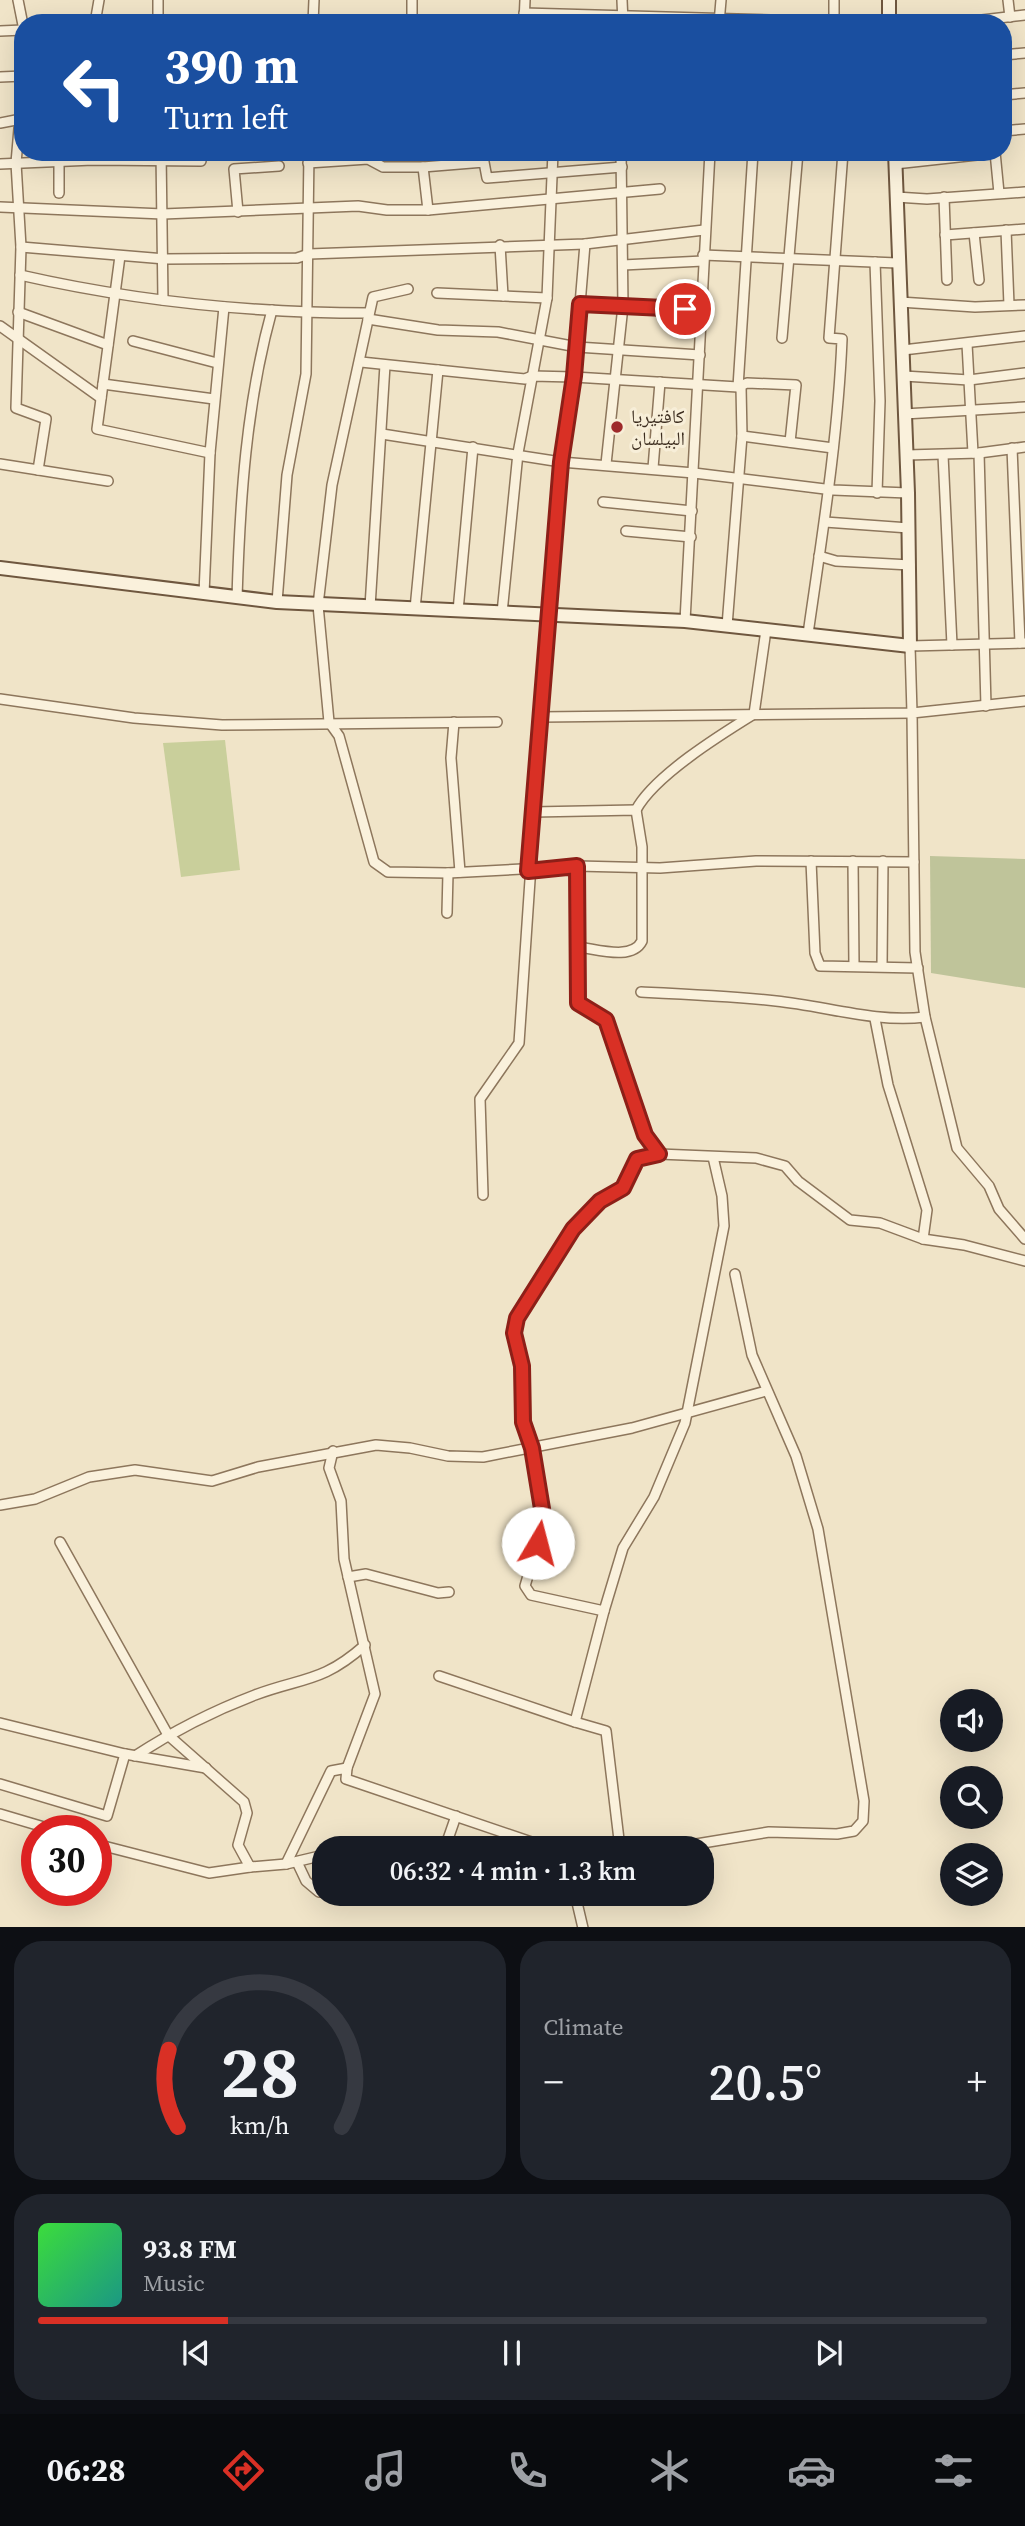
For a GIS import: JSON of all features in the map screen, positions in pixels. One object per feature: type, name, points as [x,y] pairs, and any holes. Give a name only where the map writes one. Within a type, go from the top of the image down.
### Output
[{"type":"street","points":[[0,164],[76,161]]},
{"type":"street","points":[[161,161],[165,259],[163,300]]},
{"type":"street","points":[[277,603],[288,475],[306,374],[309,161]]},
{"type":"street","points":[[372,161],[383,167],[484,162],[487,178],[622,167]]},
{"type":"street","points":[[502,613],[518,453],[547,298],[553,161]]},
{"type":"street","points":[[606,464],[623,306],[622,161]]},
{"type":"street","points":[[685,621],[709,161]]},
{"type":"street","points":[[727,626],[742,436],[739,387],[752,161]]},
{"type":"street","points":[[782,338],[798,161]]},
{"type":"street","points":[[808,634],[825,522],[842,339],[830,338],[842,161]]},
{"type":"street","points":[[895,161],[909,528],[918,968],[925,1017],[957,1148],[989,1186],[999,1209],[1025,1239]]},
{"type":"street","points":[[996,161],[999,193]]},
{"type":"street","points":[[59,162],[60,193]]},
{"type":"street","points":[[16,163],[22,247],[16,408],[46,419],[38,470]]},
{"type":"street","points":[[238,212],[234,169],[279,166]]},
{"type":"street","points":[[423,167],[428,210]]},
{"type":"street","points":[[0,207],[163,214],[358,206],[387,210],[428,210],[660,189]]},
{"type":"street","points":[[896,197],[1025,192]]},
{"type":"street","points":[[944,197],[947,280]]},
{"type":"street","points":[[945,235],[1025,229]]},
{"type":"street","points":[[22,247],[165,259],[298,258],[306,255],[500,245],[585,244],[704,230]]},
{"type":"street","points":[[1006,230],[1009,305]]},
{"type":"street","points":[[974,233],[979,280]]},
{"type":"street","points":[[483,1195],[480,1099],[519,1043],[528,871],[561,462],[574,376],[585,244]]},
{"type":"street","points":[[500,245],[503,296]]},
{"type":"street","points":[[120,256],[97,429],[210,453]]},
{"type":"street","points":[[623,265],[745,257],[897,263]]},
{"type":"street","points":[[875,262],[880,401],[877,493]]},
{"type":"street","points":[[20,275],[116,295],[224,307],[369,316],[438,330],[498,332],[577,347],[700,355]]},
{"type":"street","points":[[408,289],[373,297],[332,485],[318,605],[329,722],[339,736],[374,862],[379,869],[395,873],[448,873],[528,871],[577,866],[642,867],[811,861],[914,862]]},
{"type":"street","points":[[437,293],[547,298]]},
{"type":"street","points":[[900,302],[975,307],[1025,305]]},
{"type":"street","points":[[580,304],[702,310]]},
{"type":"street","points":[[204,594],[210,453],[224,307]]},
{"type":"street","points":[[237,598],[240,501],[247,437],[262,348],[272,310]]},
{"type":"street","points":[[18,312],[108,345]]},
{"type":"street","points":[[0,326],[101,398]]},
{"type":"street","points":[[903,350],[1025,336]]},
{"type":"street","points":[[133,341],[217,363]]},
{"type":"street","points":[[967,344],[976,453],[986,644],[986,706]]},
{"type":"street","points":[[360,362],[524,379],[532,376],[574,376],[739,387],[747,383],[796,385],[790,442]]},
{"type":"street","points":[[370,607],[385,365]]},
{"type":"street","points":[[415,609],[438,370]]},
{"type":"street","points":[[904,376],[969,380],[1025,373]]},
{"type":"street","points":[[653,468],[660,382]]},
{"type":"street","points":[[103,384],[214,399]]},
{"type":"street","points":[[904,414],[1025,407]]},
{"type":"street","points":[[382,434],[518,453],[561,462],[694,472],[828,489],[908,493]]},
{"type":"street","points":[[742,436],[833,448]]},
{"type":"street","points":[[458,611],[473,447]]},
{"type":"street","points":[[906,455],[976,453],[1025,447]]},
{"type":"street","points":[[0,568],[277,603],[685,621],[910,646],[1023,643],[1012,448]]},
{"type":"street","points":[[943,455],[951,645]]},
{"type":"street","points":[[0,464],[108,481]]},
{"type":"street","points":[[603,502],[692,511]]},
{"type":"street","points":[[825,522],[909,528]]},
{"type":"street","points":[[626,531],[691,537]]},
{"type":"street","points":[[819,556],[836,561],[910,565]]},
{"type":"street","points":[[754,715],[766,630]]},
{"type":"street","points":[[0,699],[187,723],[497,722]]},
{"type":"street","points":[[541,717],[912,713],[1025,701]]},
{"type":"street","points":[[578,947],[628,953],[638,947],[642,941],[642,847],[636,810],[645,794],[721,734],[754,715]]},
{"type":"street","points":[[454,722],[451,758],[460,872]]},
{"type":"street","points":[[533,812],[636,810]]},
{"type":"street","points":[[811,861],[816,953],[820,966],[918,968]]},
{"type":"street","points":[[853,861],[854,965]]},
{"type":"street","points":[[882,966],[883,861]]},
{"type":"street","points":[[577,866],[578,1003],[606,1020],[645,1135],[659,1154]]},
{"type":"street","points":[[447,913],[448,873]]},
{"type":"street","points":[[641,992],[775,1001],[858,1012],[875,1019],[925,1017]]},
{"type":"street","points":[[875,1019],[888,1085],[928,1210],[923,1240]]},
{"type":"street","points":[[604,1611],[531,1595],[525,1586],[544,1521],[532,1448],[523,1422],[522,1366],[514,1333],[517,1318],[573,1229],[600,1201],[623,1188],[637,1159],[659,1154],[756,1158],[785,1166],[815,1194],[850,1220],[880,1223],[923,1240],[964,1245],[1025,1261]]},
{"type":"street","points":[[575,1721],[623,1548],[654,1497],[687,1413],[724,1226],[723,1196],[713,1157]]},
{"type":"street","points":[[714,1841],[769,1832],[837,1835],[854,1831],[863,1821],[864,1801],[818,1529],[796,1456],[752,1355],[735,1274]]},
{"type":"street","points":[[0,1505],[35,1499],[89,1476],[135,1470],[212,1481],[258,1467],[376,1445],[410,1448],[448,1456],[483,1457],[687,1413],[766,1391]]},
{"type":"street","points":[[333,1451],[329,1468],[341,1501],[348,1577],[374,1694],[347,1768],[346,1779],[514,1836]]},
{"type":"street","points":[[60,1542],[168,1735],[244,1802],[247,1813],[238,1845],[250,1867]]},
{"type":"street","points":[[348,1577],[366,1574],[438,1593],[449,1592]]},
{"type":"street","points":[[0,1784],[107,1816],[130,1755],[256,1695],[318,1677],[338,1668],[365,1645]]},
{"type":"street","points":[[439,1676],[606,1731],[619,1836]]},
{"type":"street","points":[[0,1723],[130,1755],[206,1768]]},
{"type":"street","points":[[286,1864],[331,1771],[347,1768]]},
{"type":"street","points":[[0,1814],[21,1820]]},
{"type":"street","points":[[449,1836],[456,1816]]},
{"type":"street","points":[[112,1848],[209,1873],[312,1858]]},
{"type":"street","points":[[298,1862],[306,1881],[312,1886]]},
{"type":"street","points":[[578,1906],[583,1927]]},
{"type":"green space","points":[[225,740],[240,870],[181,877],[163,743]]},
{"type":"green space","points":[[930,856],[1025,859],[1025,988],[931,973]]},
{"type":"place","name":"كافتيريا البيلسان","points":[[617,427]]},
{"type":"route","points":[[538,1543],[544,1521],[532,1448],[523,1422],[522,1366],[514,1333],[517,1318],[542,1274],[573,1229],[600,1201],[623,1188],[637,1159],[659,1154],[645,1135],[606,1020],[590,1013],[578,1003],[580,976],[577,866],[528,871],[561,462],[574,376],[580,304],[685,309]]}]
